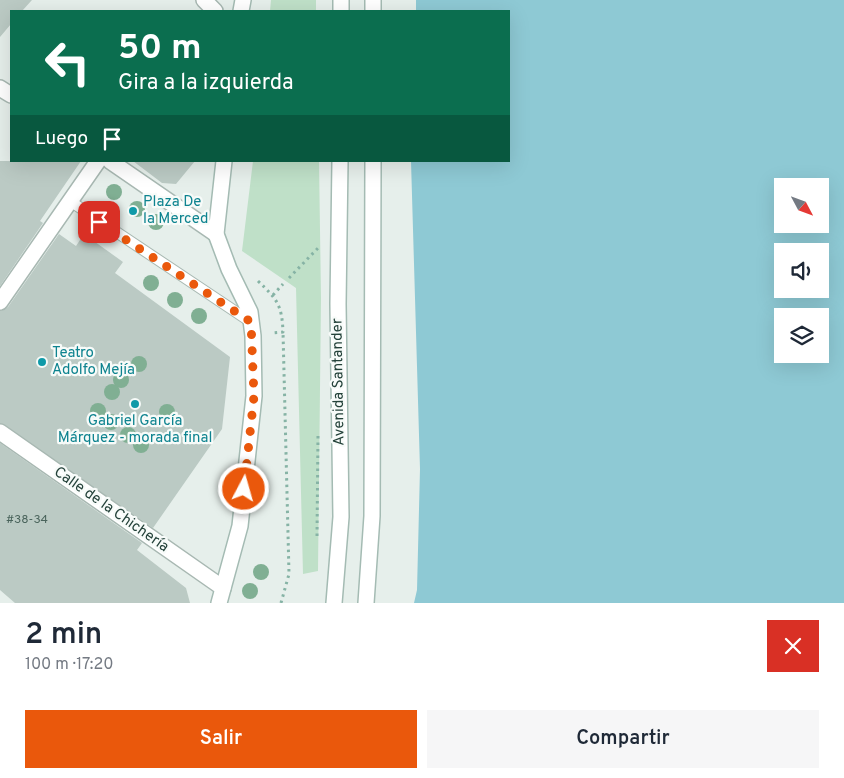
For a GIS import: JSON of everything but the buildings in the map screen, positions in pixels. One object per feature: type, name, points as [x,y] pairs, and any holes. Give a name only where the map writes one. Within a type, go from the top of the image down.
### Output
[{"type":"street","points":[[204,0],[214,10]]},
{"type":"street","points":[[0,302],[97,162]]},
{"type":"street","points":[[111,162],[216,234]]},
{"type":"street","points":[[221,596],[240,526],[254,396],[250,312],[229,269],[216,234],[224,162]]},
{"type":"street","name":"Avenida Santander","points":[[334,603],[341,517],[338,304],[340,162]]},
{"type":"street","points":[[366,603],[372,516],[373,162]]},
{"type":"street","name":"Calle de la Chichería","points":[[0,432],[221,596]]},
{"type":"lane","points":[[70,202],[251,322]]},
{"type":"path","points":[[289,278],[322,244],[340,229]]},
{"type":"path","points":[[273,295],[283,284]]},
{"type":"path","points":[[281,603],[289,574],[283,332]]},
{"type":"green space","points":[[271,0],[316,0],[316,10],[270,10]]},
{"type":"green space","points":[[253,162],[319,162],[321,298],[318,571],[303,574],[296,288],[242,251]]},
{"type":"water","points":[[416,0],[844,0],[844,603],[414,603],[417,590],[420,469],[411,162],[510,162],[510,10],[416,10]]},
{"type":"place","name":"Plaza De la Merced","points":[[133,211]]},
{"type":"place","name":"Teatro Adolfo Mejía","points":[[42,362]]},
{"type":"place","name":"Gabriel García Márquez - morada final","points":[[135,404]]},
{"type":"route","points":[[99,222],[251,322],[254,396],[244,489]]}]
